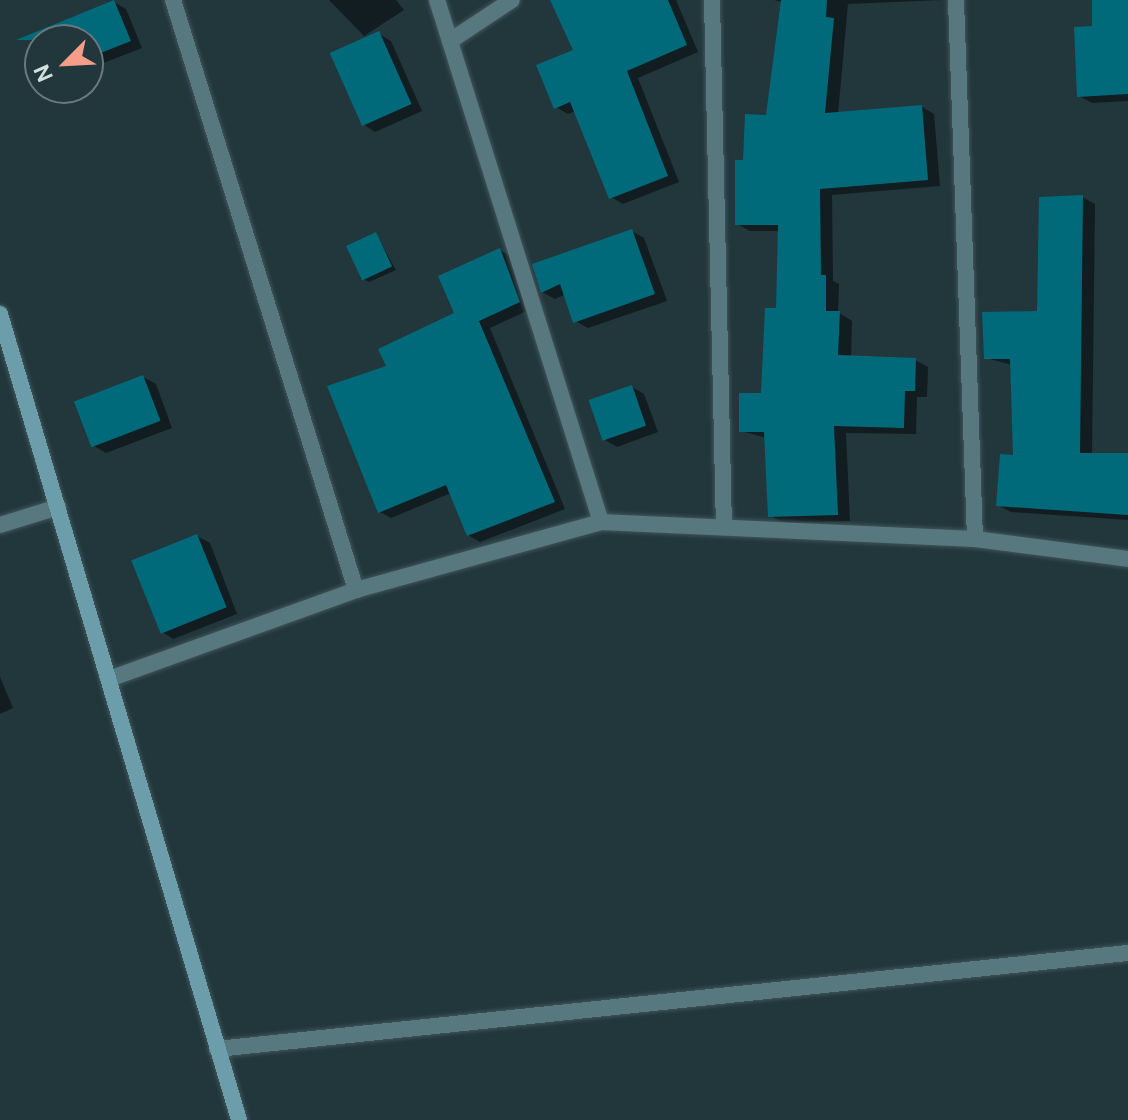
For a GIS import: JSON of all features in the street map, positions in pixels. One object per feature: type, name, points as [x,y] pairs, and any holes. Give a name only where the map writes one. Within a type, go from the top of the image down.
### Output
[{"type":"street","points":[[173,0],[356,590]]},
{"type":"street","points":[[437,0],[601,522]]},
{"type":"street","points":[[450,41],[512,0]]},
{"type":"street","points":[[712,0],[724,527]]},
{"type":"street","points":[[956,0],[975,539]]},
{"type":"street","points":[[0,314],[239,1120]]},
{"type":"street","points":[[0,525],[58,507]]},
{"type":"street","points":[[109,679],[356,590],[601,522],[975,539],[1128,559]]},
{"type":"street","points":[[217,1049],[1128,953]]},
{"type":"building","points":[[114,0],[131,41],[104,52],[104,24],[55,24]]},
{"type":"building","points":[[550,0],[668,0],[687,45],[627,71],[668,176],[609,199],[570,102],[554,109],[536,65],[573,50]]},
{"type":"building","points":[[781,0],[827,0],[826,17],[834,18],[825,113],[922,105],[928,180],[820,189],[821,275],[826,275],[826,311],[840,311],[838,355],[916,358],[915,391],[905,391],[904,428],[834,426],[838,515],[768,517],[764,432],[739,432],[739,393],[761,393],[765,308],[776,308],[778,225],[735,225],[735,160],[743,160],[745,114],[766,115]]},
{"type":"building","points":[[1092,0],[1128,0],[1128,94],[1077,97],[1074,27],[1092,26]]},
{"type":"building","points":[[379,31],[412,104],[362,126],[330,53]]},
{"type":"building","points":[[1083,195],[1080,453],[1128,453],[1128,515],[996,506],[1000,454],[1013,455],[1010,359],[984,359],[982,312],[1037,311],[1039,197]]},
{"type":"building","points":[[632,229],[655,294],[573,323],[560,284],[541,293],[532,264]]},
{"type":"building","points":[[376,232],[392,266],[362,280],[346,246]]},
{"type":"building","points":[[500,248],[520,302],[479,321],[555,502],[467,536],[446,485],[378,513],[327,386],[386,366],[378,349],[454,313],[438,276]]},
{"type":"building","points":[[143,375],[161,421],[91,447],[74,402]]},
{"type":"building","points":[[632,385],[646,426],[603,441],[589,400]]},
{"type":"building","points":[[197,534],[227,607],[161,634],[131,561]]}]
